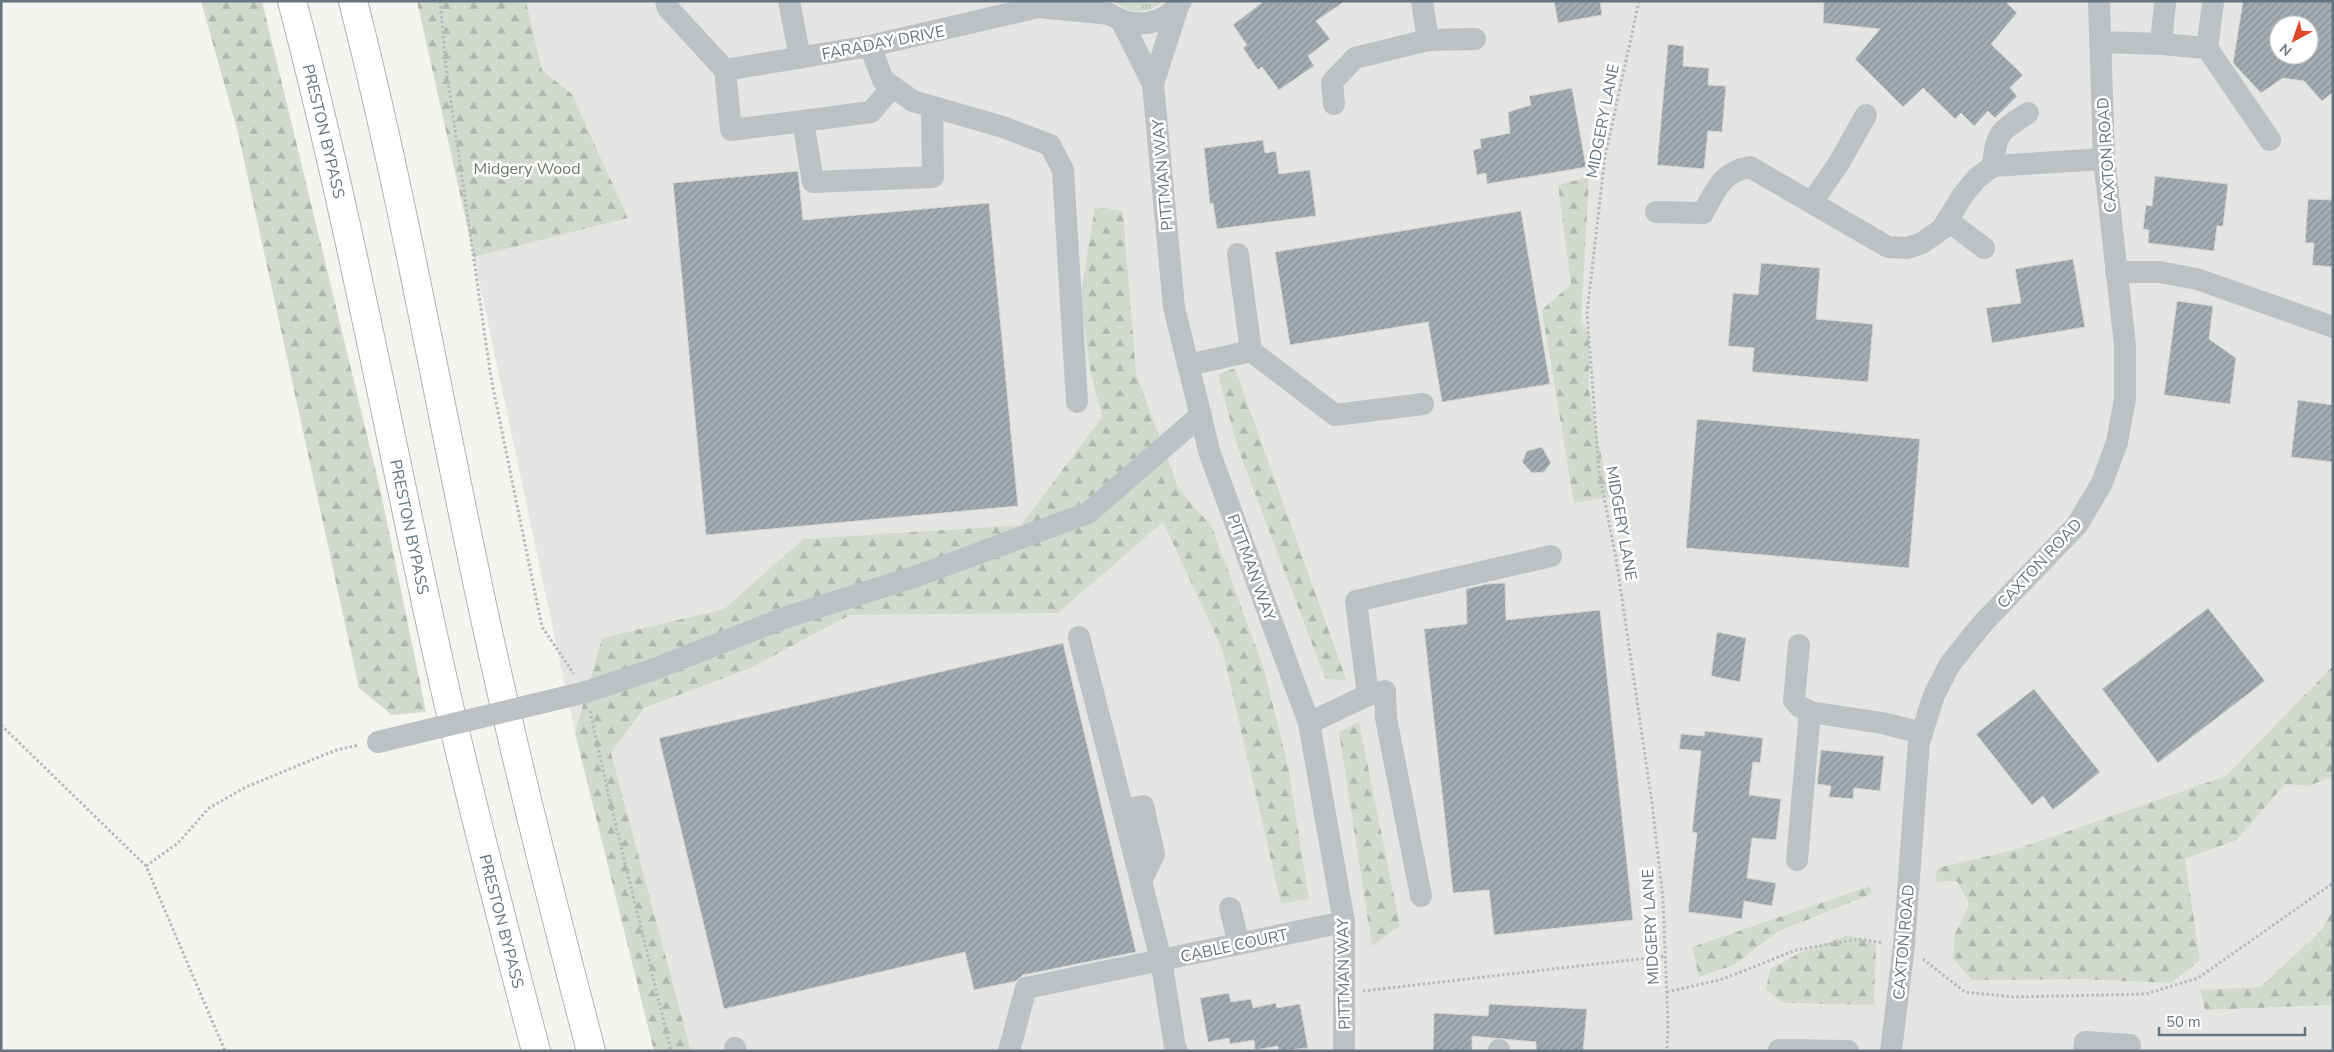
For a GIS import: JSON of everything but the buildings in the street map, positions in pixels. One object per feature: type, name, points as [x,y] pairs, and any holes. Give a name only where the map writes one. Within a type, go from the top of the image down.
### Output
[{"type":"highway","name":"PRESTON BYPASS","points":[[292,1],[323,121],[485,860],[536,1051]]},
{"type":"highway","points":[[353,1],[374,83],[472,559],[529,811],[591,1051]]},
{"type":"street","points":[[666,1],[668,8],[725,70],[731,130],[871,112],[892,87]]},
{"type":"street","points":[[789,1],[800,58]]},
{"type":"street","points":[[1422,1],[1428,40]]},
{"type":"street","name":"CAXTON ROAD","points":[[1891,1051],[1904,945],[1919,742],[1934,695],[1950,664],[1982,623],[2077,525],[2102,483],[2117,442],[2125,399],[2125,345],[2104,159],[2098,1]]},
{"type":"street","points":[[2161,44],[2165,3]]},
{"type":"street","points":[[2213,3],[2207,48],[2270,140]]},
{"type":"street","name":"FARADAY DRIVE","points":[[725,70],[870,46],[1042,4],[1110,12],[1136,24],[1152,23],[1166,16],[1179,4]]},
{"type":"street","name":"PITTMAN WAY","points":[[1179,4],[1153,84],[1174,307],[1210,454],[1309,723],[1344,922],[1344,1051]]},
{"type":"street","name":"PITTMAN WAY","points":[[1110,12],[1153,84]]},
{"type":"street","points":[[1334,104],[1332,82],[1355,58],[1428,40],[1475,39]]},
{"type":"street","points":[[2100,42],[2207,48]]},
{"type":"street","points":[[870,46],[883,80],[913,101],[1002,127],[1050,145],[1063,170],[1077,402]]},
{"type":"street","points":[[803,121],[813,182],[933,177],[932,107]]},
{"type":"street","points":[[1993,166],[1995,143],[2006,128],[2028,113]]},
{"type":"street","points":[[1812,202],[1839,163],[1866,115]]},
{"type":"street","points":[[1656,212],[1703,213],[1721,180],[1738,169],[1750,167],[1888,247],[1907,248],[1922,243],[1942,229],[1963,195],[1977,178],[1993,166],[2104,159]]},
{"type":"street","points":[[1947,220],[1984,248]]},
{"type":"street","points":[[1238,254],[1252,351],[1335,415],[1423,404]]},
{"type":"street","points":[[2116,272],[2159,272],[2197,279],[2333,327]]},
{"type":"street","points":[[1188,365],[1252,351]]},
{"type":"street","points":[[378,742],[586,692],[649,671],[787,617],[914,576],[1088,513],[1201,416]]},
{"type":"street","points":[[1368,695],[1356,600],[1551,556]]},
{"type":"street","points":[[1078,637],[1161,960],[1175,1047],[1178,1051]]},
{"type":"street","points":[[1799,645],[1794,700],[1799,706],[1810,712],[1882,723],[1922,733]]},
{"type":"street","points":[[1309,723],[1368,695],[1385,691],[1386,718],[1422,896]]},
{"type":"street","points":[[1797,860],[1810,712]]},
{"type":"street","points":[[1230,908],[1239,944]]},
{"type":"street","name":"CABLE COURT","points":[[1009,1051],[1026,988],[1344,922]]},
{"type":"street","points":[[2084,1051],[2085,1042],[2130,1045],[2129,1051]]},
{"type":"street","points":[[1779,1050],[1848,1051]]},
{"type":"path","points":[[440,1],[446,67],[491,378],[542,628],[586,692],[609,797],[670,1051]]},
{"type":"path","name":"MIDGERY LANE","points":[[1639,1],[1605,157],[1587,313],[1599,472],[1616,558],[1652,803],[1663,899],[1667,992],[1667,1051]]},
{"type":"path","points":[[1,725],[146,866],[225,1051]]},
{"type":"path","points":[[146,866],[178,843],[209,808],[246,787],[336,750],[378,742]]},
{"type":"path","points":[[1667,992],[1723,979],[1796,950],[1859,939],[1904,945],[1965,992],[2015,997],[2146,994],[2198,978],[2333,883]]},
{"type":"path","points":[[1345,993],[1665,956]]},
{"type":"shaded area","points":[[526,1],[2333,1],[2333,666],[2227,776],[2017,849],[1937,868],[1935,882],[1957,881],[1969,904],[1955,934],[2077,979],[2171,983],[2200,960],[2185,859],[2237,840],[2285,783],[2309,786],[2333,776],[2333,911],[2319,933],[2260,987],[2200,991],[2205,1010],[2333,1005],[2333,1051],[691,1051],[611,753],[646,708],[751,668],[850,615],[1058,613],[1163,521],[1222,649],[1281,904],[1309,899],[1288,765],[1263,666],[1212,527],[1179,489],[1136,373],[1123,211],[1091,374],[1102,417],[1021,525],[803,539],[724,609],[603,638],[575,733],[474,257],[628,218],[572,94],[542,70]],"holes":[[[1588,181],[1581,323],[1589,332],[1589,391],[1609,496],[1542,310],[1571,285]],[[1235,368],[1347,680],[1346,681],[1218,376]],[[1870,886],[1872,894],[1779,931],[1734,965],[1699,977],[1692,947]],[[1848,935],[1876,944],[1874,1005],[1783,1003]]]},
{"type":"green space","points":[[201,1],[262,1],[381,493],[426,712],[392,715],[359,688],[238,133]]},
{"type":"green space","name":"Midgery Wood","points":[[417,1],[526,1],[542,70],[572,94],[628,218],[474,257]]},
{"type":"green space","points":[[1114,1],[1163,1],[1151,9],[1138,11],[1126,8]]},
{"type":"green space","points":[[1589,177],[1581,323],[1589,332],[1589,391],[1609,497],[1574,503],[1542,310],[1571,284],[1558,185]]},
{"type":"green space","points":[[1095,207],[1123,211],[1136,373],[1179,489],[1212,527],[1263,666],[1288,765],[1309,899],[1281,904],[1222,649],[1163,522],[1058,613],[850,615],[751,668],[645,708],[611,753],[691,1051],[654,1051],[575,733],[602,638],[724,609],[803,539],[1021,525],[1102,417],[1091,374],[1080,299]]},
{"type":"green space","points":[[1235,368],[1347,681],[1325,678],[1238,449],[1218,375]]},
{"type":"green space","points":[[2333,666],[2333,776],[2309,786],[2285,784],[2237,840],[2185,859],[2200,960],[2171,983],[2077,979],[1972,980],[1953,958],[1955,934],[1969,904],[1957,881],[1935,882],[1937,868],[2017,849],[2226,776]]},
{"type":"green space","points":[[1359,722],[1400,926],[1372,946],[1339,732]]},
{"type":"green space","points":[[1870,886],[1872,894],[1779,931],[1734,965],[1699,977],[1692,947]]},
{"type":"green space","points":[[2333,911],[2333,1005],[2205,1010],[2200,990],[2260,987],[2319,933]]},
{"type":"green space","points":[[1848,935],[1876,944],[1874,1005],[1783,1003],[1766,989],[1770,969],[1802,952]]}]
